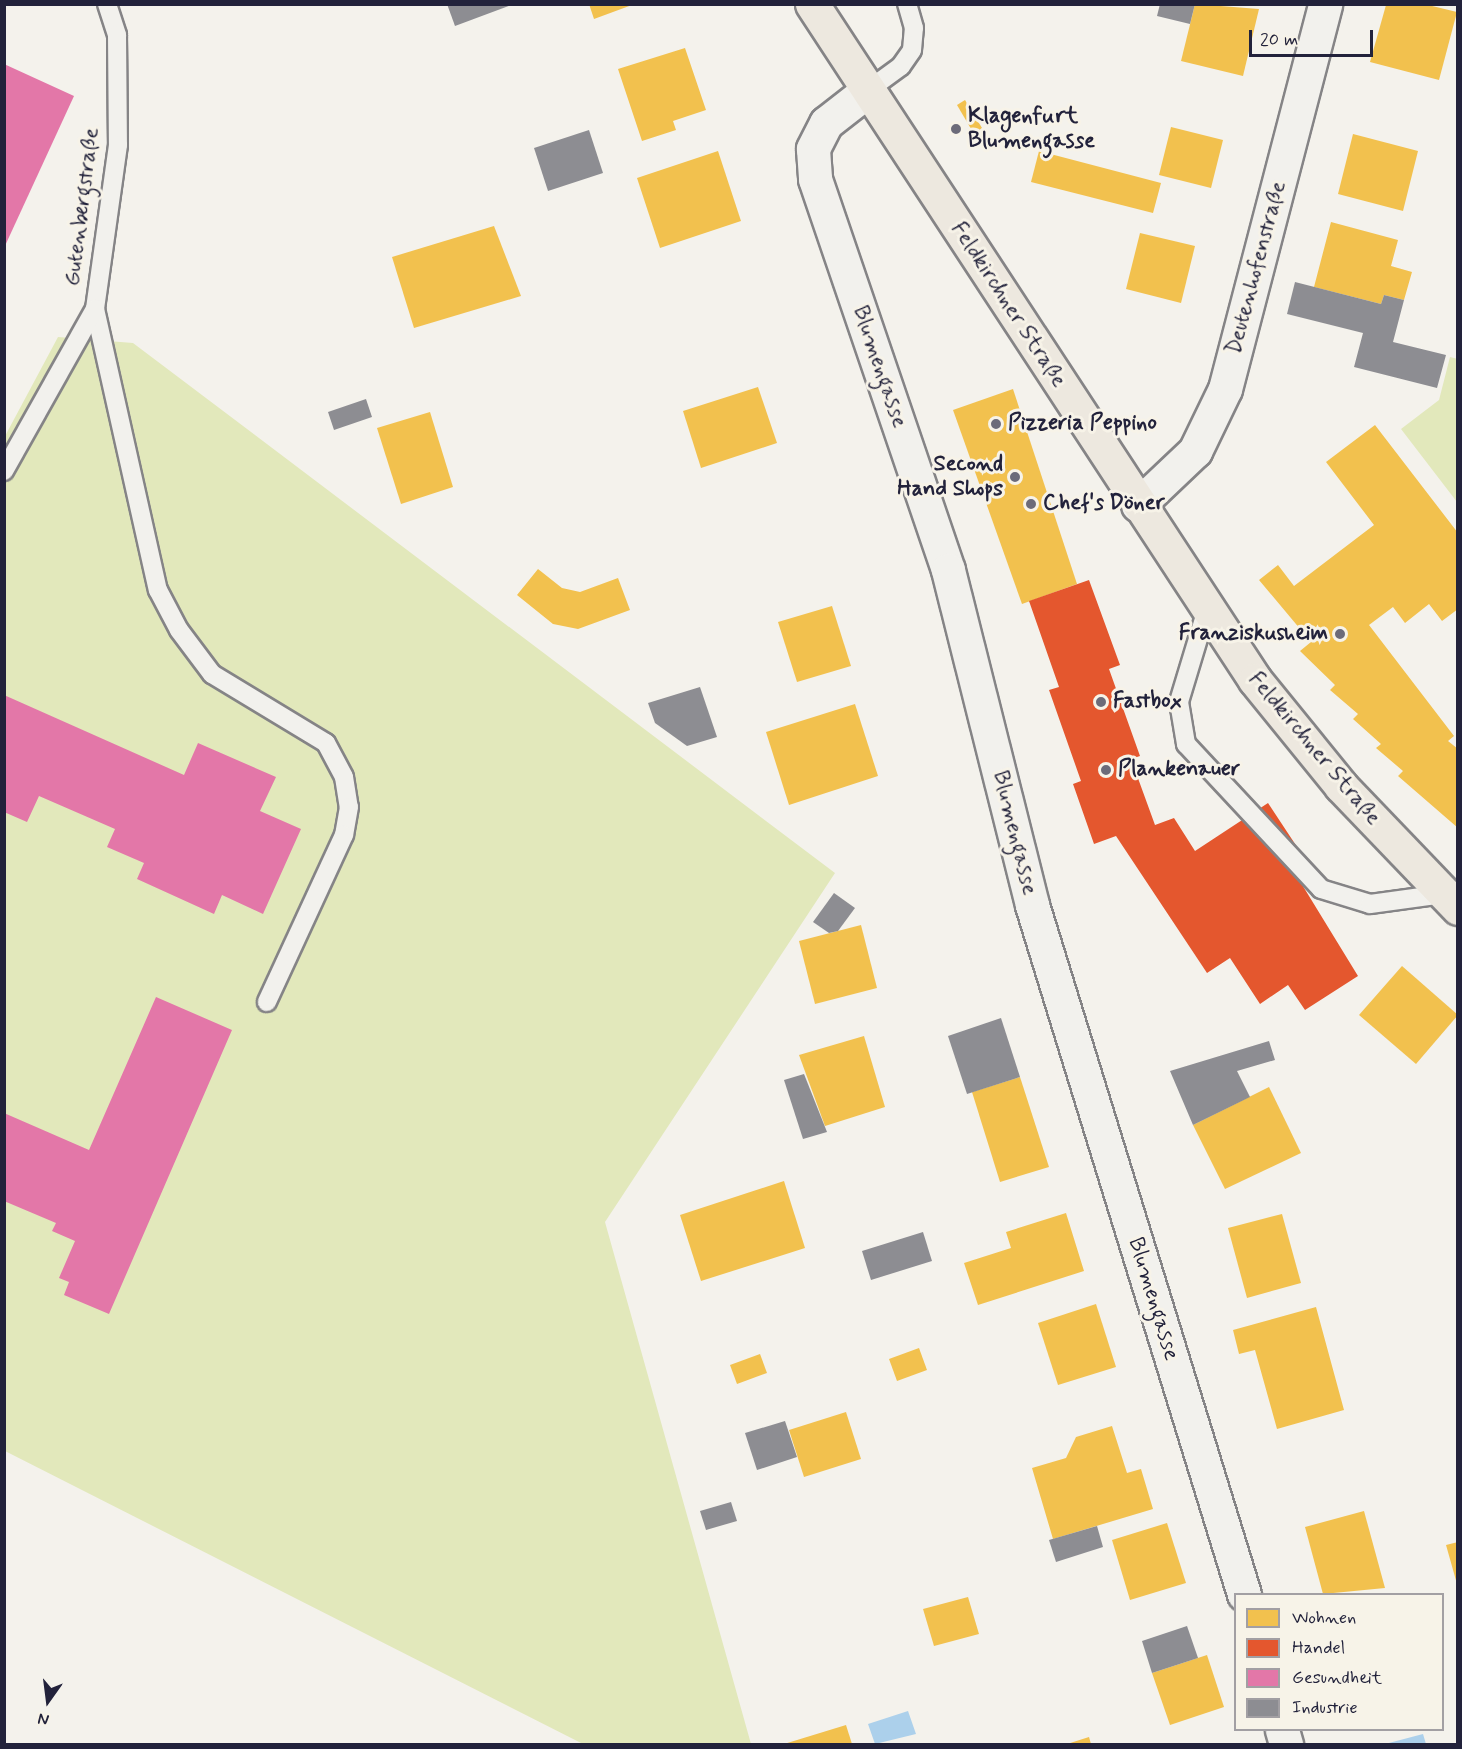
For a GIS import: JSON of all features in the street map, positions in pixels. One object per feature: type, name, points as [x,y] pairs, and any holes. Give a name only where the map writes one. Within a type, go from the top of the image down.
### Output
[{"type":"main road","name":"Feldkirchner Straße","points":[[812,4],[867,92],[1255,680],[1341,786],[1450,901]]},
{"type":"street","name":"Deutenhofenstraße","points":[[1138,505],[1194,451],[1225,389],[1325,4]]},
{"type":"street","name":"Blumengasse","points":[[867,92],[826,123],[813,149],[815,179],[948,570],[1032,905],[1244,1593]]},
{"type":"lane","name":"Gutenbergstraße","points":[[95,309],[118,146],[117,35],[107,4]]},
{"type":"lane","points":[[867,92],[901,66],[912,50],[914,28],[907,4]]},
{"type":"lane","points":[[4,471],[95,309]]},
{"type":"lane","points":[[95,309],[158,590],[178,630],[212,674],[326,743],[344,777],[349,807],[344,835],[267,1002]]},
{"type":"lane","points":[[1208,609],[1179,702],[1186,744],[1321,889],[1370,904],[1450,901]]},
{"type":"green space","points":[[58,337],[133,343],[835,873],[605,1222],[751,1744],[583,1744],[5,1451],[4,438]]},
{"type":"green space","points":[[1450,357],[1458,359],[1457,502],[1401,429],[1439,400]]},
{"type":"water","points":[[908,1711],[916,1734],[875,1744],[868,1724]]},
{"type":"water","points":[[1423,1734],[1426,1744],[1385,1744]]},
{"type":"building: Wohnen","points":[[589,4],[632,4],[632,5],[594,19]]},
{"type":"building: Wohnen","points":[[1195,4],[1259,9],[1243,76],[1181,61]]},
{"type":"building: Wohnen","points":[[1386,5],[1428,5],[1457,12],[1439,80],[1370,62]]},
{"type":"building: Wohnen","points":[[685,48],[706,110],[673,121],[676,130],[642,141],[618,69]]},
{"type":"building: Wohnen","points":[[965,100],[982,128],[974,134],[957,105]]},
{"type":"building: Wohnen","points":[[1171,127],[1223,140],[1211,188],[1159,175]]},
{"type":"building: Wohnen","points":[[1353,134],[1418,151],[1403,211],[1338,194]]},
{"type":"building: Wohnen","points":[[718,151],[741,221],[660,248],[637,178]]},
{"type":"building: Wohnen","points":[[1039,151],[1161,183],[1153,213],[1031,182]]},
{"type":"building: Wohnen","points":[[1331,222],[1398,240],[1391,266],[1412,272],[1404,300],[1384,295],[1381,304],[1314,287]]},
{"type":"building: Wohnen","points":[[494,226],[521,296],[414,328],[392,257]]},
{"type":"building: Wohnen","points":[[1140,233],[1195,246],[1181,303],[1126,289]]},
{"type":"building: Wohnen","points":[[758,387],[777,443],[701,468],[683,411]]},
{"type":"building: Wohnen","points":[[1013,389],[1077,584],[1022,604],[953,410]]},
{"type":"building: Wohnen","points":[[430,412],[453,487],[401,504],[377,428]]},
{"type":"building: Wohnen","name":"Franziskusheim","points":[[1375,425],[1458,533],[1458,609],[1442,621],[1429,604],[1405,623],[1393,607],[1369,625],[1454,736],[1448,741],[1458,749],[1458,828],[1398,776],[1403,771],[1376,748],[1381,744],[1353,719],[1358,714],[1330,690],[1335,685],[1300,651],[1311,642],[1259,580],[1278,565],[1294,586],[1374,525],[1326,462]]},
{"type":"building: Wohnen","points":[[538,569],[562,588],[580,592],[618,578],[630,610],[578,629],[553,624],[517,595]]},
{"type":"building: Wohnen","points":[[832,606],[851,666],[797,682],[778,622]]},
{"type":"building: Wohnen","points":[[855,704],[878,776],[789,805],[766,732]]},
{"type":"building: Wohnen","points":[[861,925],[877,988],[815,1004],[799,941]]},
{"type":"building: Wohnen","points":[[1402,966],[1458,1015],[1416,1064],[1359,1015]]},
{"type":"building: Wohnen","points":[[864,1036],[885,1107],[825,1126],[799,1055]]},
{"type":"building: Wohnen","points":[[1020,1077],[1049,1167],[1000,1182],[972,1092]]},
{"type":"building: Wohnen","points":[[1269,1087],[1301,1153],[1225,1189],[1193,1125]]},
{"type":"building: Wohnen","points":[[784,1181],[805,1248],[701,1281],[680,1215]]},
{"type":"building: Wohnen","points":[[1066,1213],[1084,1271],[978,1305],[964,1263],[1011,1248],[1006,1232]]},
{"type":"building: Wohnen","points":[[1282,1214],[1301,1283],[1247,1298],[1228,1228]]},
{"type":"building: Wohnen","points":[[1096,1304],[1116,1367],[1058,1385],[1038,1323]]},
{"type":"building: Wohnen","points":[[1316,1307],[1344,1410],[1277,1429],[1255,1350],[1239,1354],[1233,1330]]},
{"type":"building: Wohnen","points":[[919,1348],[927,1370],[897,1381],[889,1359]]},
{"type":"building: Wohnen","points":[[760,1354],[767,1373],[737,1384],[730,1365]]},
{"type":"building: Wohnen","points":[[846,1412],[861,1459],[804,1477],[789,1430]]},
{"type":"building: Wohnen","points":[[1112,1426],[1127,1473],[1141,1469],[1153,1509],[1053,1539],[1032,1468],[1066,1458],[1076,1437]]},
{"type":"building: Wohnen","points":[[1364,1511],[1385,1588],[1323,1593],[1305,1527]]},
{"type":"building: Wohnen","points":[[1167,1523],[1186,1583],[1130,1600],[1112,1540]]},
{"type":"building: Wohnen","points":[[1458,1542],[1458,1584],[1457,1584],[1446,1545]]},
{"type":"building: Wohnen","points":[[968,1597],[979,1634],[934,1646],[923,1609]]},
{"type":"building: Wohnen","points":[[1207,1655],[1224,1707],[1170,1725],[1152,1673]]},
{"type":"building: Wohnen","points":[[846,1725],[852,1744],[784,1744]]},
{"type":"building: Wohnen","points":[[1089,1737],[1091,1744],[1067,1744]]},
{"type":"building: Handel","name":"Plankenauer","points":[[1089,580],[1120,665],[1109,669],[1140,756],[1131,759],[1155,825],[1174,818],[1195,851],[1268,803],[1303,856],[1290,865],[1358,976],[1305,1010],[1288,985],[1260,1004],[1230,958],[1207,973],[1116,836],[1094,844],[1073,784],[1081,781],[1049,690],[1059,687],[1029,601]]},
{"type":"building: Gesundheit","points":[[4,64],[74,96],[4,248]]},
{"type":"building: Gesundheit","points":[[4,695],[184,775],[198,743],[276,777],[260,811],[301,829],[263,914],[222,895],[214,914],[137,879],[144,863],[107,847],[115,829],[39,796],[27,822],[4,812]]},
{"type":"building: Gesundheit","points":[[156,997],[232,1030],[109,1314],[64,1295],[69,1282],[59,1278],[75,1241],[52,1231],[56,1223],[4,1201],[4,1113],[89,1150]]},
{"type":"building: Industrie","points":[[447,4],[511,4],[511,5],[455,26]]},
{"type":"building: Industrie","points":[[1160,4],[1195,4],[1190,24],[1157,16]]},
{"type":"building: Industrie","points":[[589,130],[603,173],[548,191],[534,148]]},
{"type":"building: Industrie","points":[[1295,282],[1381,304],[1384,295],[1404,300],[1393,342],[1446,355],[1437,388],[1354,367],[1363,333],[1287,314]]},
{"type":"building: Industrie","points":[[366,399],[372,417],[334,430],[328,412]]},
{"type":"building: Industrie","points":[[700,687],[717,737],[687,746],[655,723],[648,703]]},
{"type":"building: Industrie","points":[[834,893],[855,908],[838,931],[829,933],[813,922]]},
{"type":"building: Industrie","points":[[1001,1018],[1020,1077],[967,1094],[948,1036]]},
{"type":"building: Industrie","points":[[1269,1041],[1275,1060],[1237,1071],[1250,1097],[1193,1125],[1170,1071]]},
{"type":"building: Industrie","points":[[804,1074],[827,1132],[803,1139],[784,1080]]},
{"type":"building: Industrie","points":[[923,1232],[932,1261],[871,1280],[862,1251]]},
{"type":"building: Industrie","points":[[785,1421],[797,1457],[757,1470],[745,1433]]},
{"type":"building: Industrie","points":[[731,1502],[737,1521],[706,1530],[700,1511]]},
{"type":"building: Industrie","points":[[1097,1526],[1103,1547],[1056,1562],[1049,1540]]},
{"type":"building: Industrie","points":[[1187,1626],[1198,1658],[1152,1673],[1142,1641]]},
{"type":"place","name":"Klagenfurt Blumengasse","points":[[956,129]]},
{"type":"place","name":"Pizzeria Peppino","points":[[996,424]]},
{"type":"place","name":"Second Hand Shops","points":[[1015,477]]},
{"type":"place","name":"Chef's Döner","points":[[1031,504]]},
{"type":"place","name":"Franziskusheim","points":[[1340,634]]},
{"type":"place","name":"Fastbox","points":[[1101,702]]},
{"type":"place","name":"Plankenauer","points":[[1106,770]]}]
